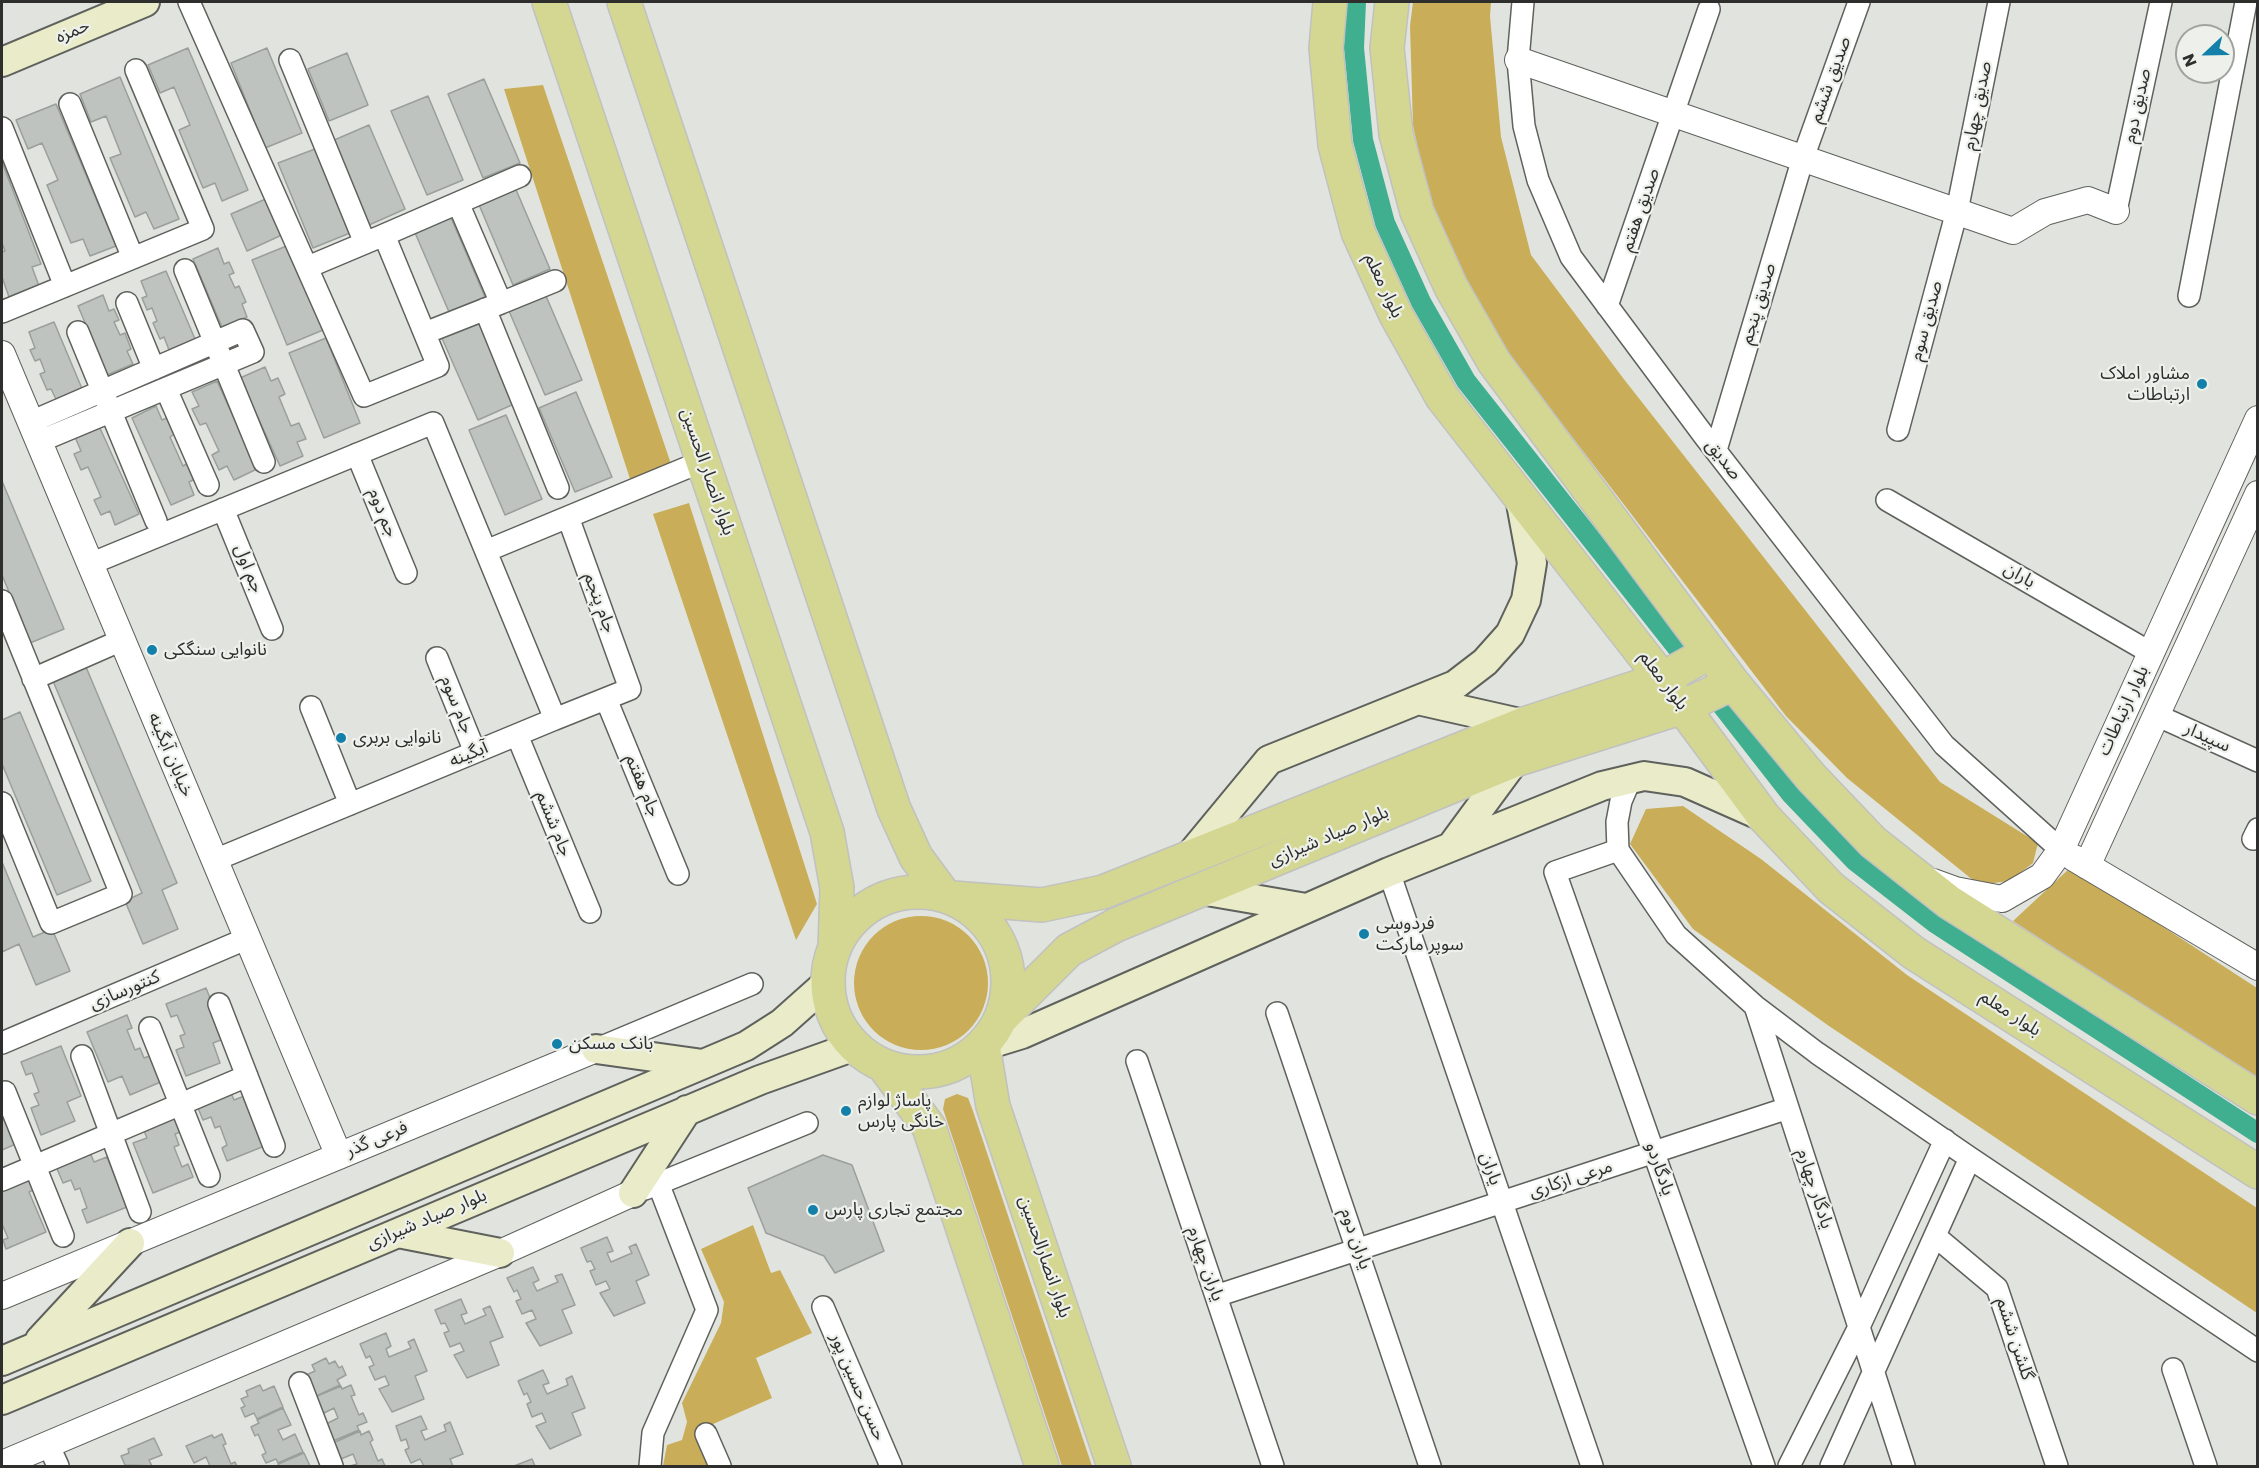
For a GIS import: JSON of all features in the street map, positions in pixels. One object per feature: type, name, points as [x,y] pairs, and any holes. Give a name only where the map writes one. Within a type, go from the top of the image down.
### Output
[{"type":"main road","name":"حمزه","points":[[2,62],[145,2]]},
{"type":"main road","name":"بلوار انصار الحسین","points":[[549,2],[827,832],[837,888],[835,947]]},
{"type":"main road","points":[[624,2],[894,809],[916,856],[948,897]]},
{"type":"main road","name":"بلوار معلم","points":[[1330,2],[1326,48],[1335,145],[1358,232],[1396,315],[1442,397],[1662,679],[1764,817],[1831,888],[1914,953],[2258,1172]]},
{"type":"main road","points":[[1392,2],[1387,48],[1396,134],[1417,212],[1451,287],[1494,362],[1733,682],[1811,777],[1873,842],[1949,902],[2258,1098]]},
{"type":"main road","points":[[1188,858],[1269,760],[1422,701],[1455,685],[1485,662],[1510,634],[1526,600],[1532,563],[1520,498]]},
{"type":"main road","name":"بلوار صیاد شیرازی","points":[[948,897],[1042,905],[1103,892],[1524,724],[1662,679],[1710,652]]},
{"type":"main road","name":"بلوار صیاد شیرازی","points":[[1002,1017],[1069,950],[1116,925],[1515,759],[1683,707],[1733,682]]},
{"type":"main road","points":[[1422,701],[1524,724]]},
{"type":"main road","points":[[1451,847],[1515,759]]},
{"type":"main road","points":[[884,1066],[919,1073],[937,1071],[961,1062],[983,1046],[1022,1034],[1389,872],[1602,786],[1644,776],[1685,783],[1764,817]]},
{"type":"main road","points":[[1201,890],[1306,909]]},
{"type":"main road","points":[[983,1046],[1002,1017],[1008,989],[1006,961],[996,935],[977,913],[948,897],[925,892],[888,897],[856,916],[835,947],[828,982],[831,1005],[840,1027],[855,1046],[884,1066],[929,1127],[1042,1467]]},
{"type":"main road","name":"بلوار صیاد شیرازی","points":[[2,1361],[746,1047],[782,1023],[828,982]]},
{"type":"main road","name":"بلوار صیاد شیرازی","points":[[2,1400],[687,1110],[760,1080],[855,1046]]},
{"type":"main road","name":"بلوار انصارالحسین","points":[[983,1046],[993,1106],[1114,1467]]},
{"type":"main road","points":[[596,1049],[705,1064]]},
{"type":"main road","points":[[646,1188],[687,1110]]},
{"type":"main road","points":[[398,1233],[500,1253]]},
{"type":"main road","points":[[32,1348],[130,1243]]},
{"type":"street","points":[[189,2],[364,396],[438,366],[424,333],[374,239],[290,60]]},
{"type":"street","name":"صدیق","points":[[1523,2],[1518,60],[1524,126],[1538,180],[1571,257],[1716,450],[1944,745],[2061,850]]},
{"type":"street","name":"صدیق ششم","points":[[1803,158],[1859,2]]},
{"type":"street","name":"صدیق چهارم","points":[[1957,212],[1999,2]]},
{"type":"street","name":"صدیق دوم","points":[[2116,211],[2161,2]]},
{"type":"street","points":[[2189,296],[2246,2]]},
{"type":"street","name":"صدیق هفتم","points":[[1607,306],[1709,9]]},
{"type":"street","points":[[1518,60],[2013,231],[2045,212],[2088,200],[2116,211]]},
{"type":"street","points":[[2,312],[203,229],[136,70]]},
{"type":"street","points":[[70,104],[133,258]]},
{"type":"street","points":[[2,128],[64,286]]},
{"type":"street","name":"صدیق پنجم","points":[[1716,450],[1803,158]]},
{"type":"street","points":[[308,267],[520,176]]},
{"type":"street","points":[[458,203],[558,488]]},
{"type":"street","name":"صدیق سوم","points":[[1898,430],[1957,212]]},
{"type":"street","points":[[185,270],[264,462]]},
{"type":"street","points":[[424,333],[555,281]]},
{"type":"street","points":[[127,303],[154,369]]},
{"type":"street","points":[[243,330],[253,352],[111,411],[35,432],[102,391],[243,330]]},
{"type":"street","points":[[78,332],[156,521]]},
{"type":"street","name":"خیابان آبگینه","points":[[2,354],[339,1156]]},
{"type":"street","points":[[166,388],[208,485]]},
{"type":"street","name":"بلوار ارتباطات","points":[[1916,876],[1955,890],[2002,899],[2042,876],[2061,850],[2258,419]]},
{"type":"street","points":[[90,564],[433,423],[555,719]]},
{"type":"street","name":"جم دوم","points":[[357,454],[406,573]]},
{"type":"street","points":[[486,551],[703,461]]},
{"type":"street","name":"بلوار ارتباطات","points":[[2087,866],[2258,494]]},
{"type":"street","name":"باران","points":[[1887,500],[2151,653]]},
{"type":"street","name":"جم اول","points":[[223,509],[272,629]]},
{"type":"street","name":"جام پنجم","points":[[568,517],[630,689]]},
{"type":"street","points":[[2,601],[121,894],[51,923],[2,803]]},
{"type":"street","points":[[33,679],[122,640]]},
{"type":"street","name":"جام سوم","points":[[436,658],[475,752]]},
{"type":"street","name":"آبگینه","points":[[215,860],[630,689]]},
{"type":"street","name":"جام هفتم","points":[[606,699],[678,874]]},
{"type":"street","points":[[311,707],[350,804]]},
{"type":"street","name":"سپیدار","points":[[2156,715],[2258,761]]},
{"type":"street","name":"جام ششم","points":[[517,735],[590,912]]},
{"type":"street","points":[[1630,780],[1621,801],[1617,822],[1618,850],[1676,935],[1755,1005],[1817,1053],[2258,1351]]},
{"type":"street","name":"یادگار‌دو","points":[[1618,850],[1555,872],[1764,1467]]},
{"type":"street","points":[[2061,850],[2258,967]]},
{"type":"street","name":"یاران","points":[[1389,872],[1592,1467]]},
{"type":"street","name":"کنتورسازی","points":[[3,1039],[248,938]]},
{"type":"street","name":"فرعی گذر","points":[[2,1296],[752,984]]},
{"type":"street","points":[[219,1004],[274,1146]]},
{"type":"street","name":"یادگار چهارم","points":[[1755,1005],[1904,1467]]},
{"type":"street","name":"یاران دوم","points":[[1277,1012],[1359,1249],[1430,1467]]},
{"type":"street","points":[[150,1028],[209,1176]]},
{"type":"street","points":[[82,1056],[140,1212]]},
{"type":"street","name":"یاران چهارم","points":[[1137,1061],[1273,1467]]},
{"type":"street","points":[[2,1180],[247,1076]]},
{"type":"street","points":[[5,1092],[37,1165],[63,1236]]},
{"type":"street","name":"مرعی ازکاری","points":[[1216,1296],[1788,1108]]},
{"type":"street","points":[[2,1464],[53,1455],[646,1188],[807,1123]]},
{"type":"street","points":[[1789,1467],[1859,1327],[1945,1140]]},
{"type":"street","points":[[1831,1467],[1970,1158]]},
{"type":"street","points":[[646,1188],[707,1310],[653,1433],[650,1467]]},
{"type":"street","name":"گلشن ششم","points":[[1935,1236],[1997,1288],[2056,1467]]},
{"type":"street","name":"حسن حسین پور","points":[[824,1306],[891,1467]]},
{"type":"street","points":[[2173,1369],[2206,1467]]},
{"type":"street","points":[[300,1383],[332,1467]]},
{"type":"street","points":[[706,1434],[720,1467]]},
{"type":"shaded area","points":[[1413,2],[1491,2],[1490,16],[1501,137],[1531,255],[1623,378],[1940,782],[2038,843],[2033,863],[2009,881],[1979,885],[1847,778],[1786,716],[1494,335],[1437,230],[1413,126],[1410,26]]},
{"type":"shaded area","points":[[543,85],[671,464],[631,482],[504,89]]},
{"type":"shaded area","points":[[689,503],[817,904],[796,940],[653,514]]},
{"type":"shaded area","points":[[1683,806],[1761,859],[1907,975],[2257,1208],[2257,1313],[1829,1026],[1693,929],[1630,844],[1646,809]]},
{"type":"shaded area","points":[[2071,867],[2257,988],[2257,1079],[2013,921]]},
{"type":"shaded area","points":[[921,916],[947,921],[969,935],[983,957],[988,983],[983,1009],[969,1031],[947,1045],[921,1050],[895,1045],[873,1031],[859,1009],[854,983],[859,957],[873,935],[895,921]]},
{"type":"shaded area","points":[[957,1094],[968,1098],[973,1111],[1092,1466],[1062,1466],[943,1109],[945,1099]]},
{"type":"shaded area","points":[[753,1225],[771,1273],[780,1270],[812,1333],[756,1358],[772,1398],[695,1432],[708,1466],[663,1466],[667,1445],[682,1440],[687,1422],[682,1403],[721,1323],[724,1302],[701,1249]]},
{"type":"building","points":[[188,48],[248,190],[222,201],[215,183],[203,188],[179,130],[190,125],[174,87],[160,93],[148,65]]},
{"type":"building","points":[[267,48],[302,133],[265,148],[231,63]]},
{"type":"building","points":[[347,53],[368,105],[329,121],[308,69]]},
{"type":"building","points":[[120,77],[179,219],[154,229],[146,212],[135,217],[110,158],[121,154],[106,116],[91,122],[80,94]]},
{"type":"building","points":[[484,79],[520,163],[483,178],[448,94]]},
{"type":"building","points":[[428,96],[463,180],[427,195],[391,111]]},
{"type":"building","points":[[56,104],[116,246],[90,256],[83,239],[71,243],[47,185],[58,180],[42,143],[28,149],[16,120]]},
{"type":"building","points":[[369,125],[405,209],[369,225],[332,141]]},
{"type":"building","points":[[315,149],[350,233],[313,248],[278,163]]},
{"type":"building","points":[[2,162],[41,264],[32,267],[39,286],[9,297],[2,277],[2,252],[5,251],[2,243]]},
{"type":"building","points":[[514,185],[550,269],[513,285],[477,200]]},
{"type":"building","points":[[268,198],[284,234],[247,251],[231,214]]},
{"type":"building","points":[[449,213],[485,297],[449,312],[413,228]]},
{"type":"building","points":[[289,245],[323,330],[287,345],[252,260]]},
{"type":"building","points":[[218,248],[224,264],[229,262],[234,273],[229,275],[235,288],[239,286],[246,302],[242,304],[247,317],[222,327],[193,259]]},
{"type":"building","points":[[166,271],[195,339],[169,350],[164,337],[160,339],[153,323],[157,321],[152,308],[147,310],[142,298],[147,296],[141,281]]},
{"type":"building","points":[[103,295],[109,311],[114,309],[119,320],[114,322],[120,335],[125,333],[131,349],[127,351],[133,364],[107,375],[78,306]]},
{"type":"building","points":[[546,296],[582,380],[545,395],[509,311]]},
{"type":"building","points":[[478,320],[514,404],[478,420],[441,336]]},
{"type":"building","points":[[54,322],[83,391],[57,401],[51,389],[47,390],[40,374],[45,372],[40,359],[35,361],[30,350],[35,348],[29,332]]},
{"type":"building","points":[[326,338],[360,423],[324,438],[289,353]]},
{"type":"building","points":[[265,367],[271,381],[278,378],[285,394],[279,397],[291,426],[299,423],[306,439],[297,442],[303,456],[280,466],[240,378]]},
{"type":"building","points":[[217,381],[257,469],[234,480],[227,466],[219,470],[212,455],[219,451],[206,423],[200,425],[192,409],[199,406],[192,392]]},
{"type":"building","points":[[576,392],[612,477],[575,492],[539,408]]},
{"type":"building","points":[[156,406],[162,420],[169,417],[176,433],[170,437],[183,466],[190,462],[197,478],[189,482],[194,495],[171,505],[132,418]]},
{"type":"building","points":[[506,415],[542,499],[505,515],[469,430]]},
{"type":"building","points":[[99,426],[139,514],[115,525],[110,511],[101,515],[94,500],[101,497],[88,467],[81,470],[74,454],[81,451],[75,437]]},
{"type":"building","points":[[2,481],[64,629],[30,643],[2,575]]},
{"type":"building","points":[[86,667],[177,883],[162,890],[178,929],[143,944],[125,901],[142,893],[53,681]]},
{"type":"building","points":[[20,712],[91,881],[57,895],[2,764],[2,720]]},
{"type":"building","points":[[2,862],[33,937],[52,929],[70,971],[36,985],[19,944],[2,952]]},
{"type":"building","points":[[206,988],[226,1038],[213,1043],[220,1063],[186,1076],[176,1050],[184,1047],[180,1036],[185,1034],[177,1015],[171,1017],[166,1004]]},
{"type":"building","points":[[127,1015],[132,1028],[127,1030],[135,1050],[140,1048],[144,1058],[152,1055],[163,1081],[130,1095],[122,1076],[108,1082],[87,1032]]},
{"type":"building","points":[[61,1046],[81,1096],[67,1102],[75,1121],[41,1135],[31,1108],[39,1105],[34,1094],[39,1092],[32,1073],[26,1075],[21,1062]]},
{"type":"building","points":[[226,1081],[234,1100],[247,1095],[267,1145],[227,1161],[222,1148],[227,1145],[220,1126],[215,1128],[211,1117],[203,1120],[192,1094]]},
{"type":"building","points":[[173,1105],[183,1131],[175,1134],[179,1145],[174,1147],[182,1167],[188,1164],[193,1177],[153,1193],[133,1143],[147,1138],[139,1119]]},
{"type":"building","points":[[7,1118],[18,1143],[2,1150],[2,1121]]},
{"type":"building","points":[[86,1143],[94,1162],[107,1157],[127,1207],[87,1223],[82,1210],[87,1208],[80,1188],[75,1190],[71,1180],[63,1183],[52,1157]]},
{"type":"building","name":"مجتمع تجاری پارس","points":[[823,1155],[852,1165],[884,1251],[835,1273],[824,1256],[766,1233],[748,1188]]},
{"type":"building","points":[[27,1164],[37,1188],[29,1192],[46,1232],[6,1249],[3,1240],[8,1238],[2,1224],[2,1175]]},
{"type":"building","points":[[607,1237],[613,1251],[607,1253],[611,1262],[632,1253],[629,1247],[636,1244],[649,1275],[636,1281],[645,1303],[614,1316],[600,1293],[610,1289],[606,1281],[596,1285],[590,1271],[595,1269],[591,1261],[587,1262],[581,1248]]},
{"type":"building","points":[[533,1267],[539,1280],[533,1283],[537,1291],[558,1282],[555,1276],[562,1274],[575,1305],[562,1310],[572,1333],[540,1346],[526,1323],[536,1319],[532,1310],[522,1314],[516,1301],[521,1299],[517,1290],[514,1292],[507,1278]]},
{"type":"building","points":[[461,1299],[467,1313],[461,1315],[465,1324],[486,1315],[483,1309],[490,1306],[503,1337],[490,1342],[499,1365],[467,1378],[454,1355],[464,1351],[460,1343],[450,1347],[444,1333],[449,1331],[445,1323],[441,1324],[435,1310]]},
{"type":"building","points":[[386,1333],[391,1346],[386,1349],[389,1357],[411,1348],[408,1342],[414,1339],[427,1371],[415,1376],[424,1399],[392,1412],[379,1389],[389,1385],[385,1376],[375,1380],[369,1367],[374,1365],[370,1356],[366,1358],[360,1344]]},
{"type":"building","points":[[326,1358],[329,1364],[335,1361],[339,1368],[342,1366],[346,1375],[337,1380],[340,1385],[314,1397],[304,1376],[315,1371],[312,1365]]},
{"type":"building","points":[[543,1370],[549,1383],[543,1385],[547,1394],[568,1385],[566,1379],[572,1376],[585,1408],[572,1413],[581,1435],[550,1449],[536,1426],[546,1422],[542,1413],[532,1417],[527,1404],[531,1402],[527,1393],[524,1395],[518,1381]]},
{"type":"building","points":[[260,1385],[263,1391],[274,1386],[283,1407],[257,1419],[254,1413],[245,1417],[241,1408],[245,1406],[241,1399],[248,1396],[246,1391]]},
{"type":"building","points":[[351,1385],[355,1395],[351,1396],[359,1415],[363,1413],[367,1422],[357,1426],[359,1430],[333,1441],[326,1424],[338,1418],[334,1408],[322,1414],[315,1397],[341,1386],[342,1389]]},
{"type":"building","points":[[283,1408],[291,1425],[278,1430],[283,1440],[295,1434],[303,1452],[278,1463],[276,1459],[266,1463],[262,1455],[266,1453],[258,1434],[255,1436],[251,1427],[259,1423],[257,1420]]},
{"type":"building","points":[[421,1416],[427,1429],[421,1431],[425,1440],[446,1431],[444,1425],[450,1422],[463,1454],[450,1459],[453,1466],[424,1466],[420,1459],[411,1463],[405,1450],[409,1448],[406,1439],[401,1441],[396,1426]]},
{"type":"building","points":[[360,1431],[361,1435],[369,1431],[373,1440],[370,1442],[378,1461],[382,1459],[385,1466],[350,1466],[357,1464],[353,1454],[341,1459],[333,1443]]},
{"type":"building","points":[[222,1434],[226,1444],[223,1445],[231,1464],[235,1462],[237,1466],[210,1466],[206,1457],[194,1463],[186,1446],[212,1435],[214,1438]]},
{"type":"building","points":[[154,1438],[162,1455],[149,1460],[152,1466],[125,1465],[121,1456],[129,1453],[128,1449]]},
{"type":"building","points":[[304,1453],[310,1466],[279,1466],[278,1464]]},
{"type":"building","points":[[532,1459],[535,1466],[514,1466]]},
{"type":"waterway","points":[[1356,2],[1354,48],[1363,140],[1385,223],[1421,302],[1466,381],[1682,654]]},
{"type":"waterway","points":[[1720,703],[1791,794],[1855,861],[1935,923],[2258,1133]]},
{"type":"place","name":"مشاور املاک ارتباطات","points":[[2202,384]]},
{"type":"place","name":"نانوایی سنگکی","points":[[152,650]]},
{"type":"place","name":"نانوایی بربری","points":[[341,738]]},
{"type":"place","name":"فردوسی سوپر مارکت","points":[[1364,934]]},
{"type":"place","name":"بانک مسکن","points":[[557,1044]]},
{"type":"place","name":"پاساژ لوازم خانگی پارس","points":[[846,1111]]},
{"type":"place","name":"مجتمع تجاری پارس","points":[[813,1210]]}]
